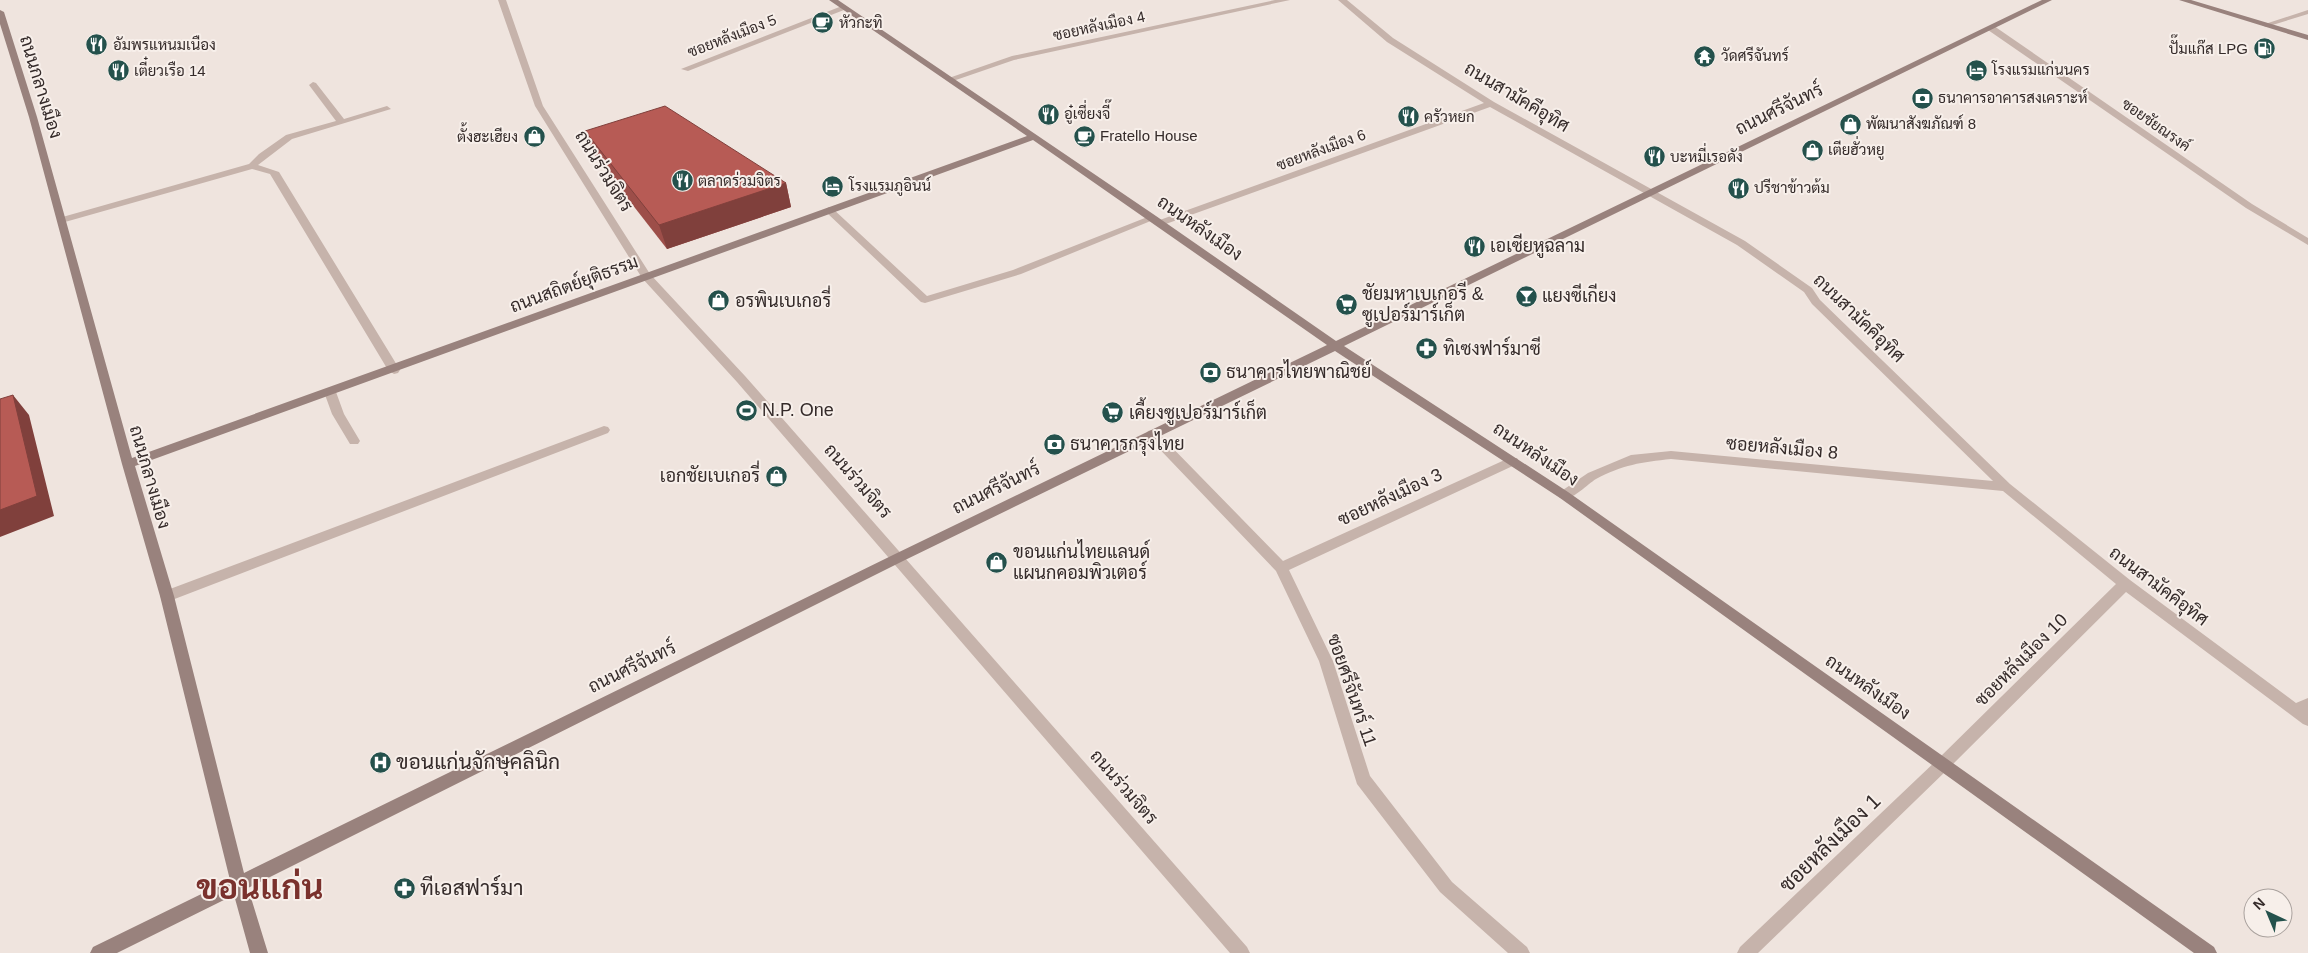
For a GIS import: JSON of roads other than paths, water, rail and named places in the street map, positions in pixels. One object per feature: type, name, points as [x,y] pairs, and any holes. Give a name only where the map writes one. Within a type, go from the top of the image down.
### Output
[{"type":"main road","name":"ถนนหลังเมือง","points":[[833,0],[1156,220],[1336,346],[1564,495],[2208,953]]},
{"type":"main road","name":"ถนนศรีจันทร์","points":[[98,953],[898,558],[2048,0]]},
{"type":"main road","points":[[2183,0],[2308,38]]},
{"type":"main road","name":"ถนนกลางเมือง","points":[[0,12],[33,117],[128,464],[167,596],[239,884],[259,953]]},
{"type":"main road","name":"ถนนสถิตย์ยุติธรรม","points":[[128,464],[394,370],[646,276],[1033,137]]},
{"type":"street","name":"ถนนร่วมจิตร","points":[[502,0],[539,106],[646,276],[741,379],[1241,953]]},
{"type":"street","name":"ซอยหลังเมือง 4","points":[[950,79],[1012,58],[1286,0]]},
{"type":"street","name":"ถนนสามัคคีอุทิศ","points":[[1342,0],[1390,40],[1491,104],[1649,194],[1742,243],[1808,290],[1816,302],[2006,487],[2125,584],[2301,707],[2308,720]]},
{"type":"street","name":"ซอยหลังเมือง 5","points":[[685,69],[845,8]]},
{"type":"street","points":[[2266,25],[2308,12]]},
{"type":"street","name":"ซอยชัยณรงค์","points":[[1991,28],[2249,206],[2308,242]]},
{"type":"street","points":[[313,85],[342,122]]},
{"type":"street","name":"ซอยหลังเมือง 6","points":[[829,210],[925,300],[1017,272],[1156,220],[1491,104]]},
{"type":"street","points":[[62,220],[252,166],[262,156],[289,137],[387,109]]},
{"type":"street","points":[[252,166],[274,172],[394,370]]},
{"type":"street","points":[[330,392],[338,414],[354,441]]},
{"type":"street","points":[[167,596],[604,430]]},
{"type":"street","name":"ซอยศรีจันทร์ 11","points":[[1152,434],[1281,568],[1326,661],[1363,779],[1446,887],[1521,953]]},
{"type":"street","name":"ซอยหลังเมือง 8","points":[[1564,495],[1592,476],[1635,458],[1671,455],[2006,487]]},
{"type":"street","name":"ซอยหลังเมือง 3","points":[[1281,568],[1514,461]]},
{"type":"street","name":"ซอยหลังเมือง 10","points":[[1943,764],[2125,584]]},
{"type":"street","name":"ซอยหลังเมือง 1","points":[[1746,953],[1943,764]]},
{"type":"place","name":"หัวกะทิ","points":[[823,23]]},
{"type":"place","name":"อัมพรแหนมเนือง","points":[[97,45]]},
{"type":"place","name":"ปั๊มแก๊ส LPG","points":[[2264,49]]},
{"type":"place","name":"วัดศรีจันทร์","points":[[1705,56]]},
{"type":"place","name":"โรงแรมแก่นนคร","points":[[1976,70]]},
{"type":"place","name":"เตี๋ยวเรือ 14","points":[[118,71]]},
{"type":"place","name":"ธนาคารอาคารสงเคราะห์","points":[[1922,98]]},
{"type":"place","name":"อู๋เซี่ยงจี๊","points":[[1048,114]]},
{"type":"place","name":"ครัวหยก","points":[[1408,117]]},
{"type":"place","name":"พัฒนาสังฆภัณฑ์ 8","points":[[1850,124]]},
{"type":"place","name":"Fratello House","points":[[1084,136]]},
{"type":"place","name":"ตั้งฮะเฮียง","points":[[534,137]]},
{"type":"place","name":"เตียฮั่วหยู","points":[[1812,150]]},
{"type":"place","name":"บะหมี่เรอดัง","points":[[1654,157]]},
{"type":"place","name":"ตลาดร่วมจิตร","points":[[682,181]]},
{"type":"place","name":"โรงแรมภูอินน์","points":[[833,186]]},
{"type":"place","name":"ปรีชาข้าวต้ม","points":[[1738,188]]},
{"type":"place","name":"เอเซียหูฉลาม","points":[[1474,246]]},
{"type":"place","name":"แยงซีเกียง","points":[[1526,296]]},
{"type":"place","name":"อรพินเบเกอรี่","points":[[719,301]]},
{"type":"place","name":"ชัยมหาเบเกอรี & ซูเปอร์มาร์เก็ต","points":[[1346,304]]},
{"type":"place","name":"ทิเซงฟาร์มาซี","points":[[1427,349]]},
{"type":"place","name":"ธนาคารไทยพาณิชย์","points":[[1210,372]]},
{"type":"place","name":"N.P. One","points":[[746,410]]},
{"type":"place","name":"เคี้ยงซูเปอร์มาร์เก็ต","points":[[1113,413]]},
{"type":"place","name":"ธนาคารกรุงไทย","points":[[1054,444]]},
{"type":"place","name":"เอกชัยเบเกอรี่","points":[[776,476]]},
{"type":"place","name":"ขอนแก่นไทยแลนด์ แผนกคอมพิวเตอร์","points":[[997,562]]},
{"type":"place","name":"ขอนแก่นจักษุคลินิก","points":[[380,762]]},
{"type":"place","name":"ทีเอสฟาร์มา","points":[[404,888]]},
{"type":"district","name":"ขอนแก่น","points":[[260,887]]}]
